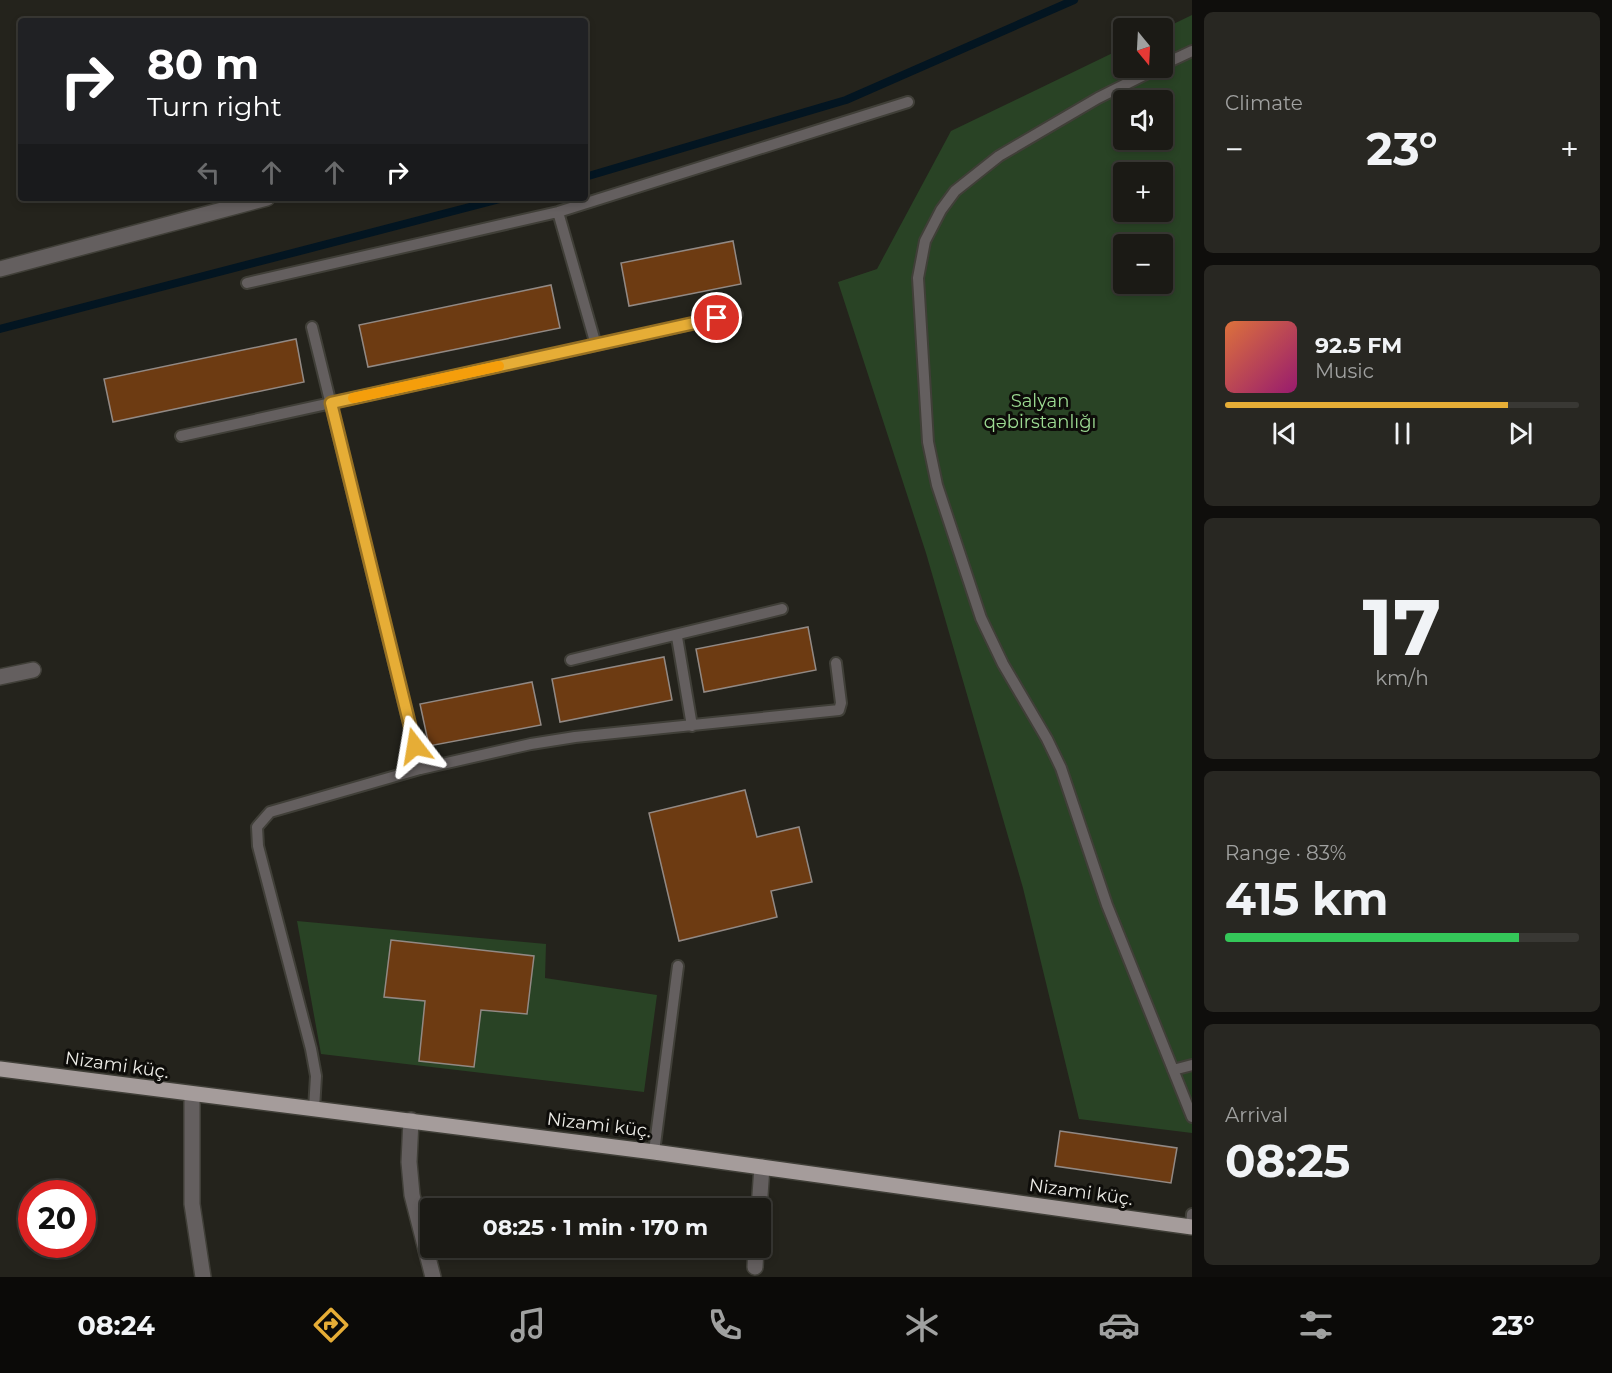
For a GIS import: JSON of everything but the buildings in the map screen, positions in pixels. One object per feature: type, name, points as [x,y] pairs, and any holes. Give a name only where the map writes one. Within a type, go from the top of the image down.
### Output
[{"type":"main road","name":"Nizami küç.","points":[[0,1069],[192,1095],[411,1120],[1192,1223]]},
{"type":"street","points":[[0,268],[256,201]]},
{"type":"street","points":[[0,677],[33,670]]},
{"type":"street","points":[[192,1095],[192,1204],[203,1277]]},
{"type":"street","points":[[411,1120],[409,1162],[412,1195],[433,1277]]},
{"type":"street","points":[[760,1198],[762,1167]]},
{"type":"street","points":[[755,1258],[755,1267]]},
{"type":"lane","points":[[1173,60],[1192,51]]},
{"type":"lane","points":[[1138,78],[1098,98],[999,156],[955,190],[941,210],[925,241],[918,278],[928,442],[937,485],[981,618],[1003,664],[1047,739],[1061,768],[1107,906],[1192,1117]]},
{"type":"lane","points":[[248,283],[558,212],[908,102]]},
{"type":"lane","points":[[558,212],[596,345]]},
{"type":"lane","points":[[181,436],[737,314]]},
{"type":"lane","points":[[312,327],[420,769]]},
{"type":"lane","points":[[571,660],[677,637],[782,609]]},
{"type":"lane","points":[[677,637],[692,726]]},
{"type":"lane","points":[[314,1109],[316,1076],[311,1048],[258,846],[257,827],[270,812],[296,802],[420,769],[575,737],[839,710],[841,703],[836,663]]},
{"type":"lane","points":[[654,1152],[678,966]]},
{"type":"lane","points":[[1173,1070],[1192,1065]]},
{"type":"green space","name":"Salyan qəbirstanlığı","points":[[1192,15],[1192,1133],[1079,1119],[1023,888],[926,553],[838,282],[877,269],[951,131],[1113,53],[1113,78],[1173,78],[1173,24]]},
{"type":"green space","points":[[297,921],[546,944],[545,978],[657,995],[644,1092],[321,1054]]},
{"type":"waterway","points":[[588,176],[846,100],[1074,0]]},
{"type":"waterway","points":[[0,329],[492,201]]},
{"type":"slow traffic","points":[[353,398],[499,366]]},
{"type":"route","points":[[415,746],[331,403],[717,318]]}]
